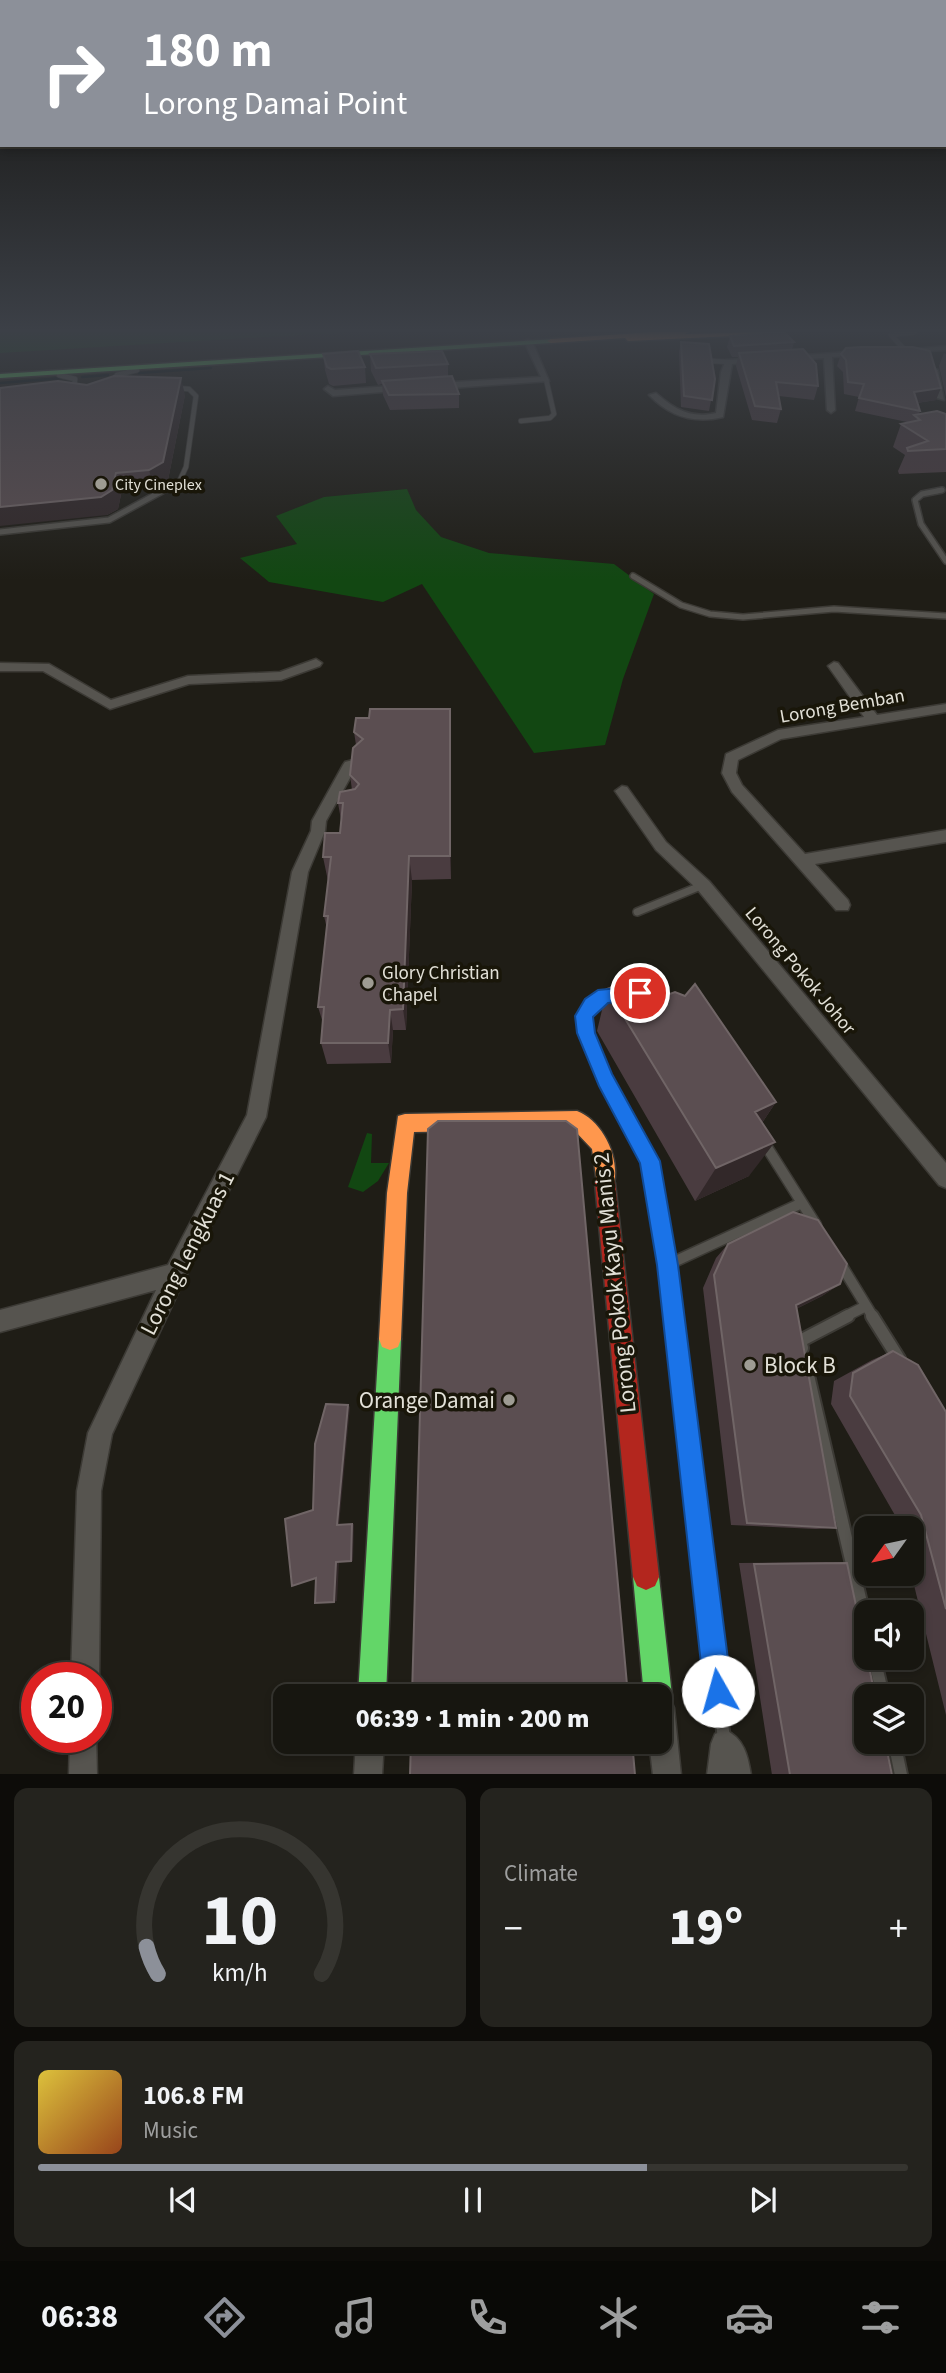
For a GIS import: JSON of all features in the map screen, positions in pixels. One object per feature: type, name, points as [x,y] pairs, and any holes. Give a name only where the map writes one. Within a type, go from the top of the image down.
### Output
[{"type":"main road","name":"Lorong Pokok Kayu Manis 2","points":[[373,1684],[397,1193],[405,1123],[577,1120],[601,1145],[658,1684]]},
{"type":"street","points":[[680,415],[707,419],[720,415]]},
{"type":"street","points":[[0,667],[45,667],[110,705],[188,680],[281,676],[316,663]]},
{"type":"street","points":[[834,666],[872,718]]},
{"type":"street","name":"Lorong Bemban","points":[[804,860],[751,807],[737,788],[729,773],[731,757],[778,735],[946,708]]},
{"type":"street","name":"Lorong Lengkuas 1","points":[[85,1662],[89,1491],[100,1433],[175,1273],[256,1117],[300,872],[317,831],[318,821],[350,765],[357,764]]},
{"type":"street","name":"Lorong Pokok Johor","points":[[622,791],[661,846],[703,884],[946,1178]]},
{"type":"street","name":"Lorong Lengkuas 1","points":[[317,831],[340,807]]},
{"type":"street","points":[[804,860],[946,836]]},
{"type":"street","points":[[804,860],[842,905]]},
{"type":"street","points":[[0,1321],[175,1273]]},
{"type":"street","points":[[721,1774],[724,1744]]},
{"type":"street","points":[[724,1744],[734,1756],[737,1774]]},
{"type":"street","points":[[83,1774],[84,1753]]},
{"type":"street","points":[[368,1774],[369,1754]]},
{"type":"street","points":[[665,1754],[667,1774]]},
{"type":"lane","points":[[0,532],[109,520],[179,482],[186,467],[193,415]]},
{"type":"lane","points":[[522,421],[550,418],[553,415]]},
{"type":"lane","points":[[942,490],[922,494],[915,500],[921,524],[946,561]]},
{"type":"lane","points":[[633,576],[681,605],[710,614],[743,617],[834,609],[946,616]]},
{"type":"lane","points":[[637,912],[703,884]]},
{"type":"lane","points":[[624,995],[604,996],[592,1005],[584,1016],[586,1033],[605,1080],[650,1161],[667,1265],[724,1744]]},
{"type":"lane","points":[[760,1136],[824,1237]]},
{"type":"lane","points":[[667,1265],[802,1202]]},
{"type":"lane","points":[[831,1248],[902,1365]]},
{"type":"lane","points":[[860,1600],[800,1341],[866,1306]]},
{"type":"lane","points":[[897,1754],[901,1774]]},
{"type":"green space","points":[[407,489],[416,510],[441,537],[489,553],[614,564],[654,594],[623,679],[605,745],[534,753],[422,584],[383,602],[269,582],[240,558],[297,544],[276,516],[324,497]]},
{"type":"green space","points":[[367,1133],[372,1134],[371,1163],[389,1163],[378,1181],[363,1192],[348,1187]]},
{"type":"building","points":[[0,415],[173,415],[163,462],[149,470],[116,473],[112,490],[101,497],[0,507]]},
{"type":"building","points":[[914,415],[946,415],[946,449],[908,451],[907,448],[928,441],[901,424],[920,420]]},
{"type":"building","points":[[370,709],[450,709],[450,856],[409,856],[403,1009],[390,1010],[388,1043],[321,1043],[324,1007],[318,1007],[328,916],[324,916],[331,857],[323,857],[325,833],[340,833],[343,803],[338,803],[340,792],[355,789],[359,784],[350,775],[353,748],[363,739],[354,732],[356,718],[369,718]]},
{"type":"building","points":[[651,972],[667,995],[675,992],[685,996],[695,984],[776,1102],[755,1112],[775,1142],[716,1168],[607,989]]},
{"type":"building","name":"Orange Damai","points":[[438,1121],[566,1121],[577,1129],[627,1684],[412,1684],[428,1129]]},
{"type":"building","name":"Block B","points":[[793,1212],[818,1220],[847,1264],[840,1284],[796,1305],[836,1528],[747,1523],[744,1503],[714,1275],[728,1244]]},
{"type":"building","points":[[893,1351],[918,1365],[946,1412],[946,1609],[924,1526],[924,1516],[921,1516],[850,1396],[853,1373]]},
{"type":"building","points":[[326,1404],[348,1405],[337,1525],[352,1524],[351,1561],[336,1562],[334,1602],[315,1603],[316,1578],[292,1586],[285,1519],[313,1510],[315,1444]]},
{"type":"building","points":[[847,1563],[855,1600],[854,1670],[870,1670],[873,1684],[854,1684],[854,1754],[888,1754],[892,1774],[790,1774],[754,1564]]},
{"type":"building","points":[[411,1754],[633,1754],[635,1774],[410,1774]]},
{"type":"traffic: fast","points":[[373,1684],[390,1339]]},
{"type":"traffic: fast","points":[[646,1577],[657,1684]]},
{"type":"traffic: slow","points":[[390,1339],[397,1193],[405,1123],[577,1120],[601,1145],[605,1183]]},
{"type":"traffic: jam","points":[[605,1183],[646,1577]]},
{"type":"place","name":"City Cineplex","points":[[101,484]]},
{"type":"place","name":"Glory Christian Chapel","points":[[368,983]]},
{"type":"place","name":"Block B","points":[[750,1365]]},
{"type":"place","name":"Orange Damai","points":[[509,1400]]},
{"type":"route","points":[[640,993],[604,996],[592,1005],[584,1016],[586,1033],[605,1080],[650,1161],[667,1265],[718,1691]]}]
